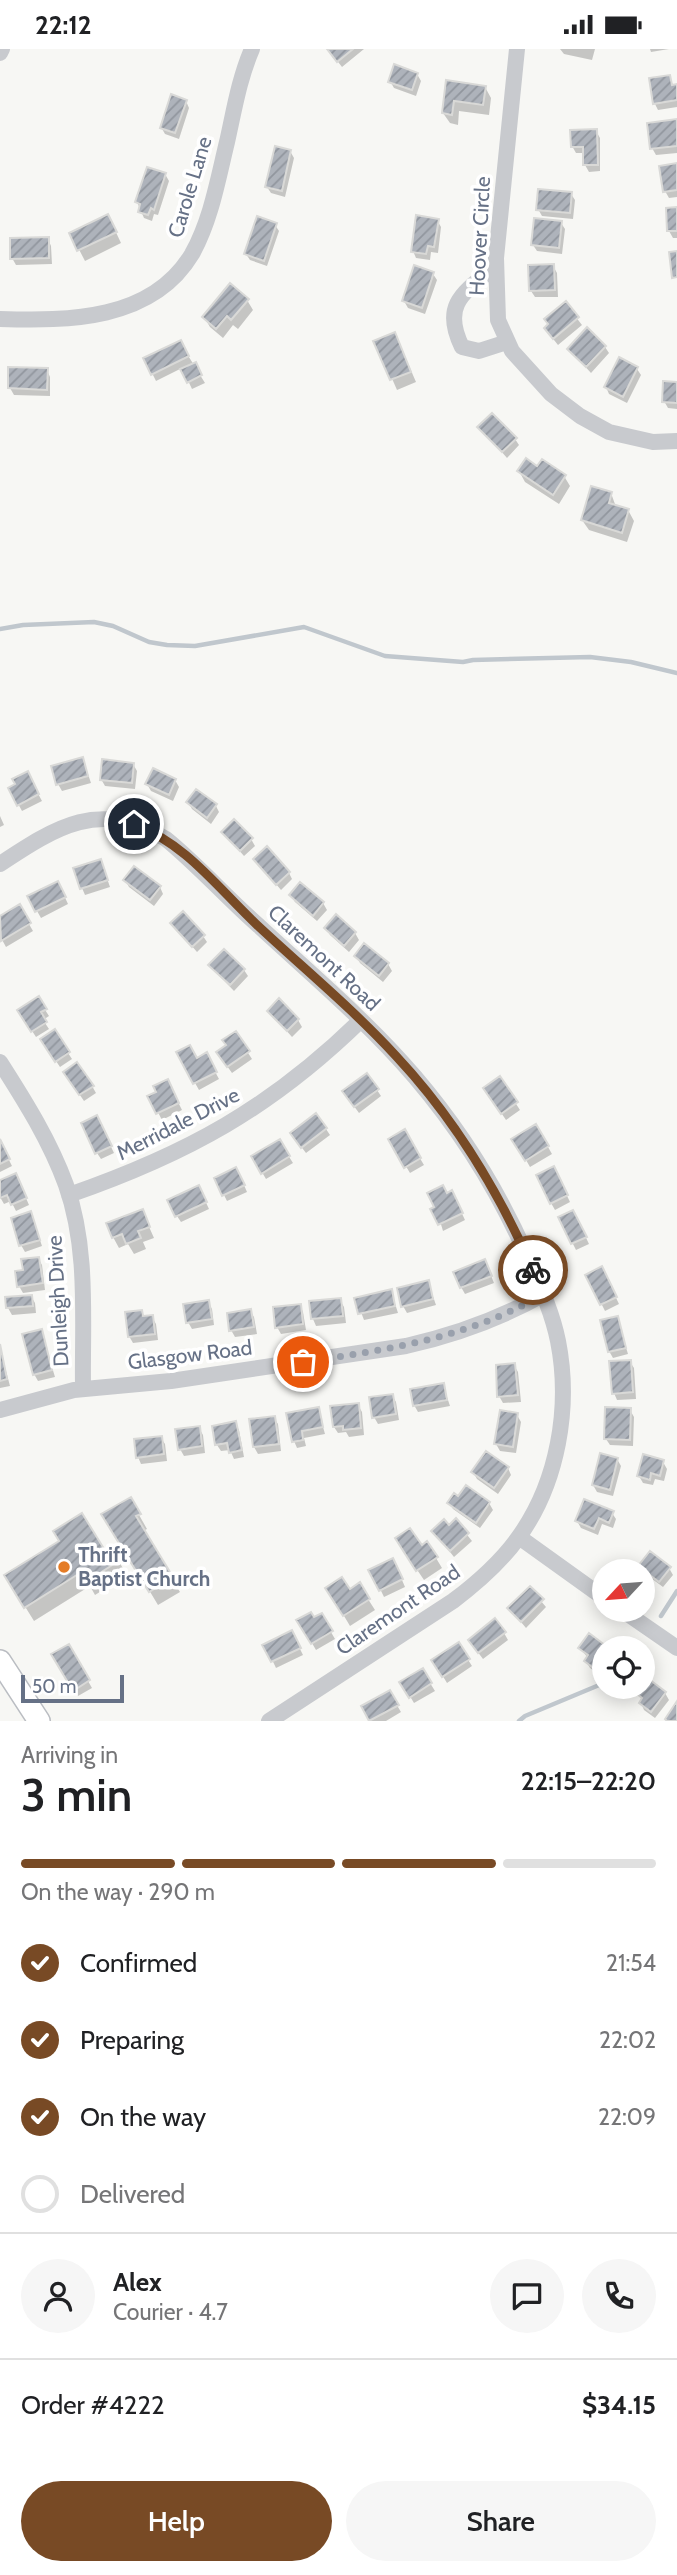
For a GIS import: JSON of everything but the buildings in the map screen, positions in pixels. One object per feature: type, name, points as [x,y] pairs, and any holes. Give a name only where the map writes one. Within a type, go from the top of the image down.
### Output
[{"type":"main road","points":[[0,1661],[39,1721]]},
{"type":"street","name":"Carole Lane","points":[[0,319],[55,319],[104,314],[136,303],[176,275],[192,253],[212,202],[240,83],[252,49]]},
{"type":"street","name":"Hoover Circle","points":[[517,49],[496,266],[498,320],[512,352],[551,394],[580,416],[609,432],[653,442],[677,441]]},
{"type":"street","points":[[496,266],[468,289],[453,310],[454,332],[462,347],[480,351],[508,342]]},
{"type":"street","name":"Claremont Road","points":[[0,864],[55,829],[83,821],[122,821],[157,833],[192,861],[361,1020],[416,1077],[470,1149],[516,1229],[544,1294],[558,1339],[563,1412],[548,1477],[534,1511],[519,1537],[476,1583],[453,1601],[269,1721]]},
{"type":"street","name":"Merridale Drive","points":[[69,1195],[145,1167],[224,1128],[293,1081],[361,1020]]},
{"type":"street","name":"Dunleigh Drive","points":[[0,1062],[34,1118],[69,1195],[82,1269],[83,1389]]},
{"type":"street","name":"Glasgow Road","points":[[0,1410],[83,1389],[171,1381],[406,1346],[479,1326],[544,1294]]},
{"type":"street","points":[[519,1537],[592,1589]]},
{"type":"street","points":[[639,1622],[677,1649]]},
{"type":"waterway","points":[[0,629],[23,625],[94,622],[113,626],[149,642],[195,646],[304,627],[385,656],[463,662],[590,657],[631,662],[677,673]]},
{"type":"waterway","points":[[661,1616],[677,1591]]},
{"type":"waterway","points":[[519,1721],[592,1688]]},
{"type":"way so far","points":[[303,1362],[406,1346],[479,1326],[544,1294],[533,1270]]},
{"type":"place","name":"Thrift Baptist Church","points":[[64,1567]]},
{"type":"route","points":[[134,824],[157,833],[192,861],[361,1020],[416,1077],[470,1149],[516,1229],[533,1270]]}]
